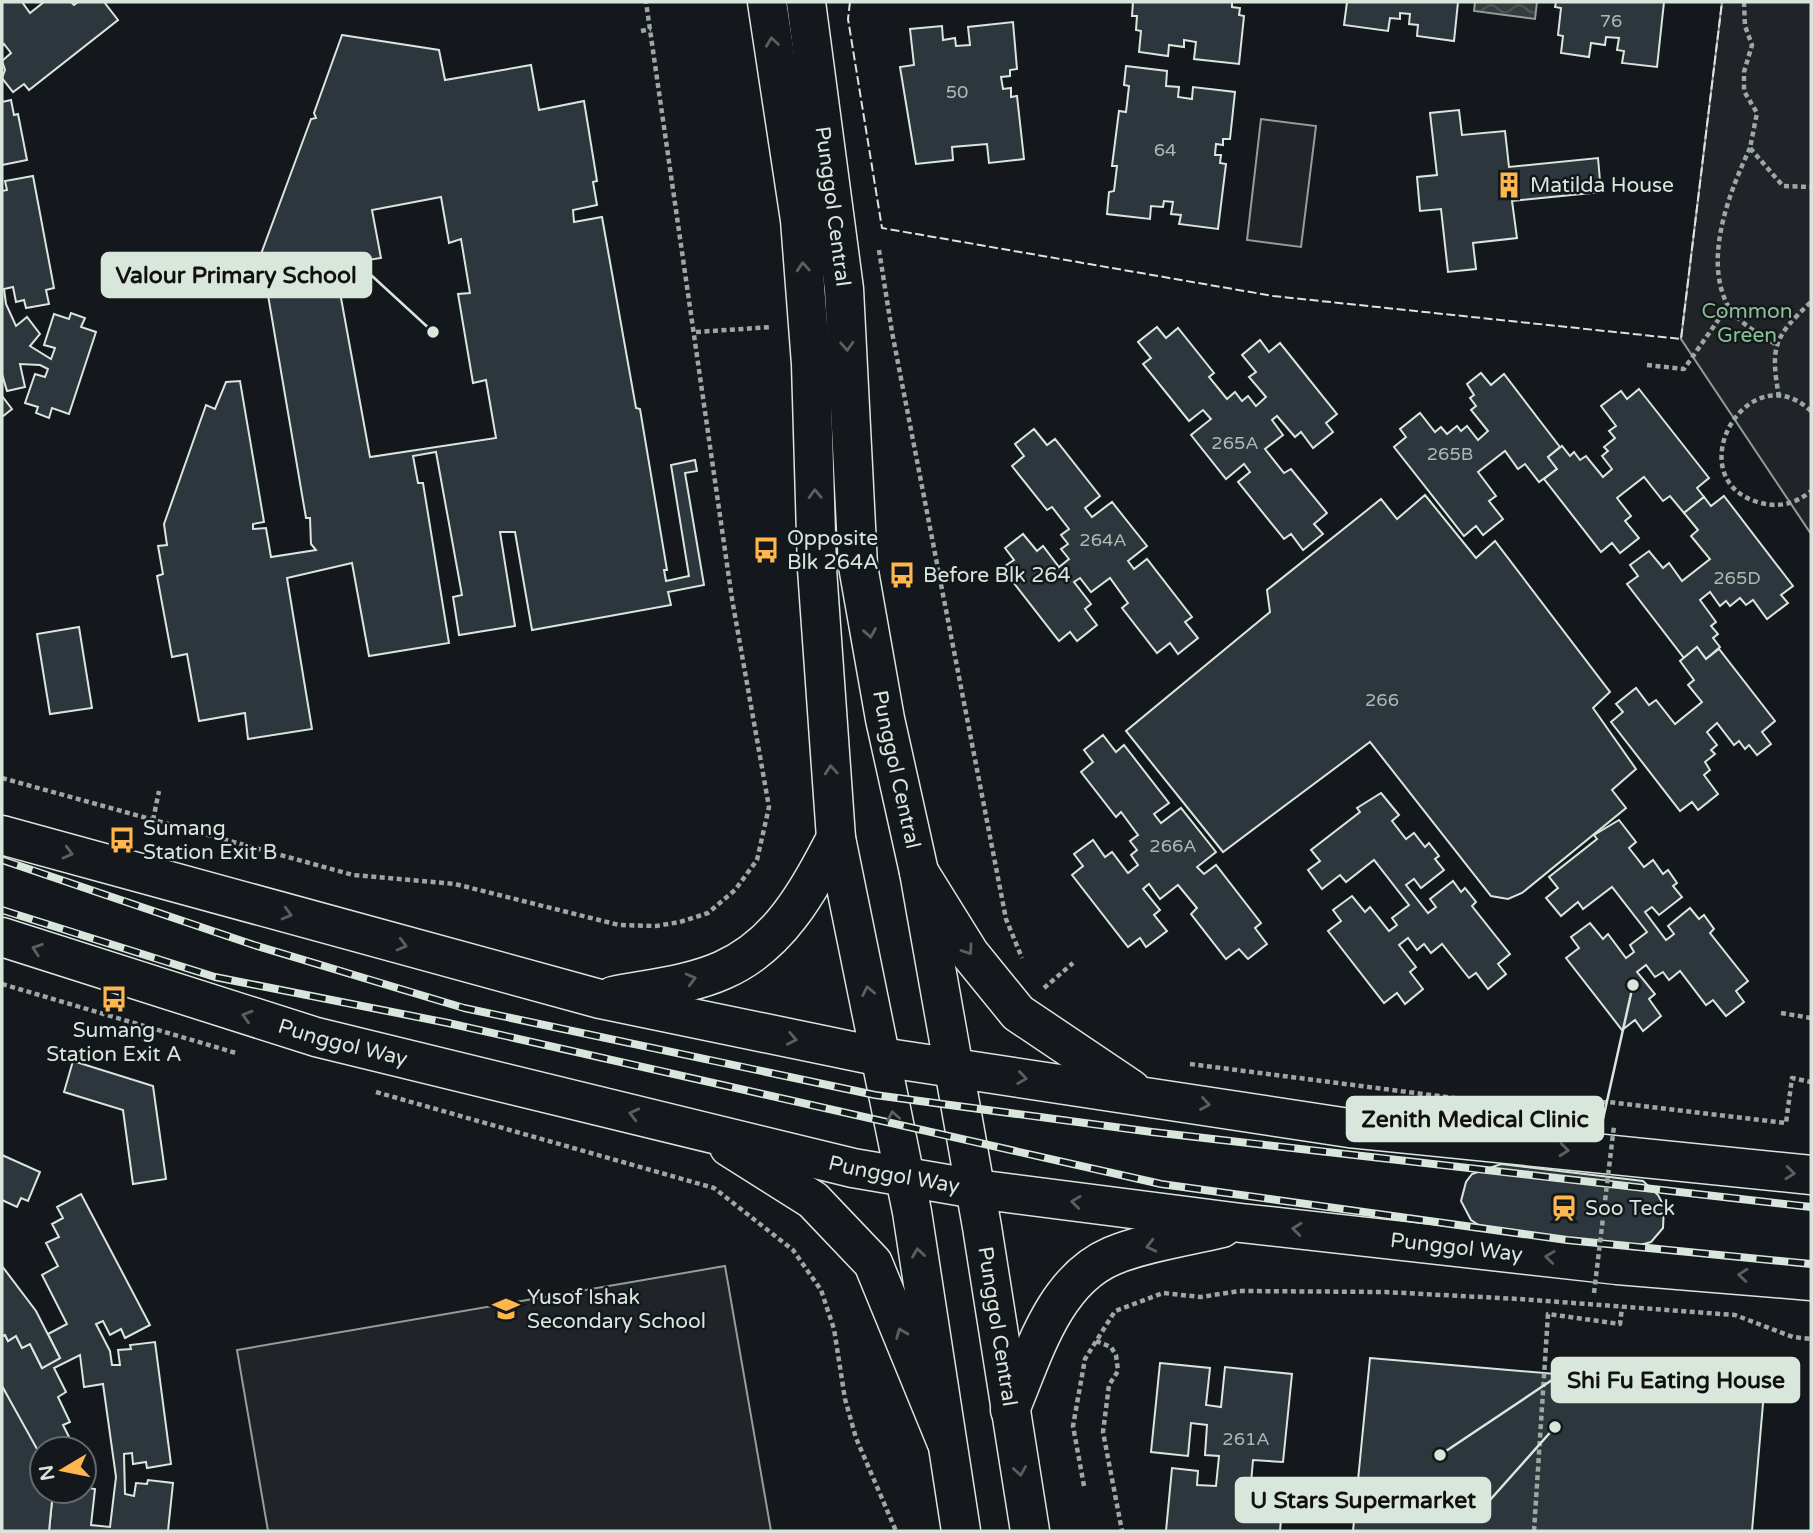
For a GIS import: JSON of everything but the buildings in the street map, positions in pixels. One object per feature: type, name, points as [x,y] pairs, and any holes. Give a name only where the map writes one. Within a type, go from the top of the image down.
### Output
[{"type":"main road","name":"Punggol Central","points":[[767,2],[800,220],[811,364],[817,569],[836,838],[905,1175],[961,1531]]},
{"type":"main road","name":"Punggol Central","points":[[806,2],[844,289],[858,566],[885,719],[919,872],[976,1189],[1030,1531]]},
{"type":"main road","points":[[2,835],[600,999],[881,1057],[1138,1093],[1349,1128],[1811,1175]]},
{"type":"main road","points":[[600,999],[723,970],[774,937],[816,877],[836,838]]},
{"type":"main road","points":[[919,872],[970,954],[1018,1013],[1138,1093]]},
{"type":"main road","name":"Punggol Way","points":[[2,937],[316,1037],[853,1168],[976,1189],[1241,1223],[1618,1265],[1811,1281]]},
{"type":"main road","points":[[700,1130],[813,1200],[873,1263],[946,1441]]},
{"type":"main road","points":[[1010,1410],[1048,1320],[1076,1280],[1111,1256],[1241,1223]]},
{"type":"path","points":[[2,778],[326,864],[353,875],[455,884],[620,925],[656,926],[680,922],[708,913],[735,890],[757,860],[769,807],[732,599],[646,2]]},
{"type":"path","points":[[1744,2],[1745,26],[1752,45],[1744,72],[1744,91],[1757,113],[1750,149],[1726,212],[1716,257],[1728,306],[1743,322],[1775,344]]},
{"type":"path","points":[[641,31],[651,29]]},
{"type":"path","points":[[1750,149],[1783,186],[1811,187]]},
{"type":"path","points":[[1779,397],[1775,344],[1788,324],[1811,302]]},
{"type":"path","points":[[1647,365],[1684,369],[1728,306]]},
{"type":"path","points":[[903,393],[1006,919],[1030,969]]},
{"type":"path","points":[[1811,411],[1794,400],[1779,397],[1763,398],[1748,405],[1734,416],[1726,430],[1722,463],[1734,485],[1754,501],[1787,504],[1811,491]]},
{"type":"path","points":[[153,820],[159,791]]},
{"type":"path","points":[[1050,983],[1073,963]]},
{"type":"path","points":[[1037,979],[1049,996]]},
{"type":"path","points":[[2,984],[243,1055]]},
{"type":"path","points":[[1781,1013],[1811,1018]]},
{"type":"path","points":[[1178,1063],[1503,1104]]},
{"type":"path","points":[[1528,1116],[1530,1108],[1608,1101],[1786,1122],[1792,1078],[1811,1082]]},
{"type":"path","points":[[363,1089],[714,1188],[793,1250],[821,1290],[834,1329],[845,1399],[856,1438],[896,1531]]},
{"type":"path","points":[[1594,1293],[1614,1126]]},
{"type":"path","points":[[1084,1486],[1073,1426],[1085,1359],[1115,1311],[1164,1293],[1201,1297],[1239,1291],[1385,1292],[1735,1315],[1793,1337],[1811,1339]]},
{"type":"path","points":[[1534,1531],[1548,1314],[1620,1324],[1622,1308]]},
{"type":"path","points":[[1096,1341],[1111,1347],[1116,1355],[1118,1371],[1106,1395],[1103,1432],[1122,1531]]},
{"type":"green space","name":"Common Green","points":[[1722,2],[1811,2],[1811,534],[1681,339]]},
{"type":"green space","points":[[1261,119],[1316,126],[1301,247],[1247,240]]},
{"type":"green space","points":[[725,1266],[771,1531],[268,1531],[237,1350]]},
{"type":"water","points":[[1475,2],[1537,2],[1535,19],[1474,11]]},
{"type":"railway","points":[[2,860],[254,945],[464,1008],[875,1095],[1152,1132],[1811,1207]]},
{"type":"railway","points":[[2,910],[215,977],[448,1023],[1161,1184],[1567,1240],[1811,1264]]},
{"type":"fence","points":[[850,2],[848,19],[882,228],[1273,296],[1681,339],[1722,2]]},
{"type":"place","name":"Matilda House","points":[[1509,185]]},
{"type":"place","name":"Valour Primary School","points":[[433,332]]},
{"type":"place","name":"Opposite Blk 264A","points":[[766,550]]},
{"type":"place","name":"Before Blk 264","points":[[902,575]]},
{"type":"place","name":"Sumang Station Exit B","points":[[122,840]]},
{"type":"place","name":"Zenith Medical Clinic","points":[[1633,985]]},
{"type":"place","name":"Sumang Station Exit A","points":[[114,999]]},
{"type":"place","name":"Soo Teck","points":[[1564,1208]]},
{"type":"place","name":"Yusof Ishak Secondary School","points":[[506,1309]]},
{"type":"place","name":"U Stars Supermarket","points":[[1555,1427]]},
{"type":"place","name":"Shi Fu Eating House","points":[[1440,1455]]}]
